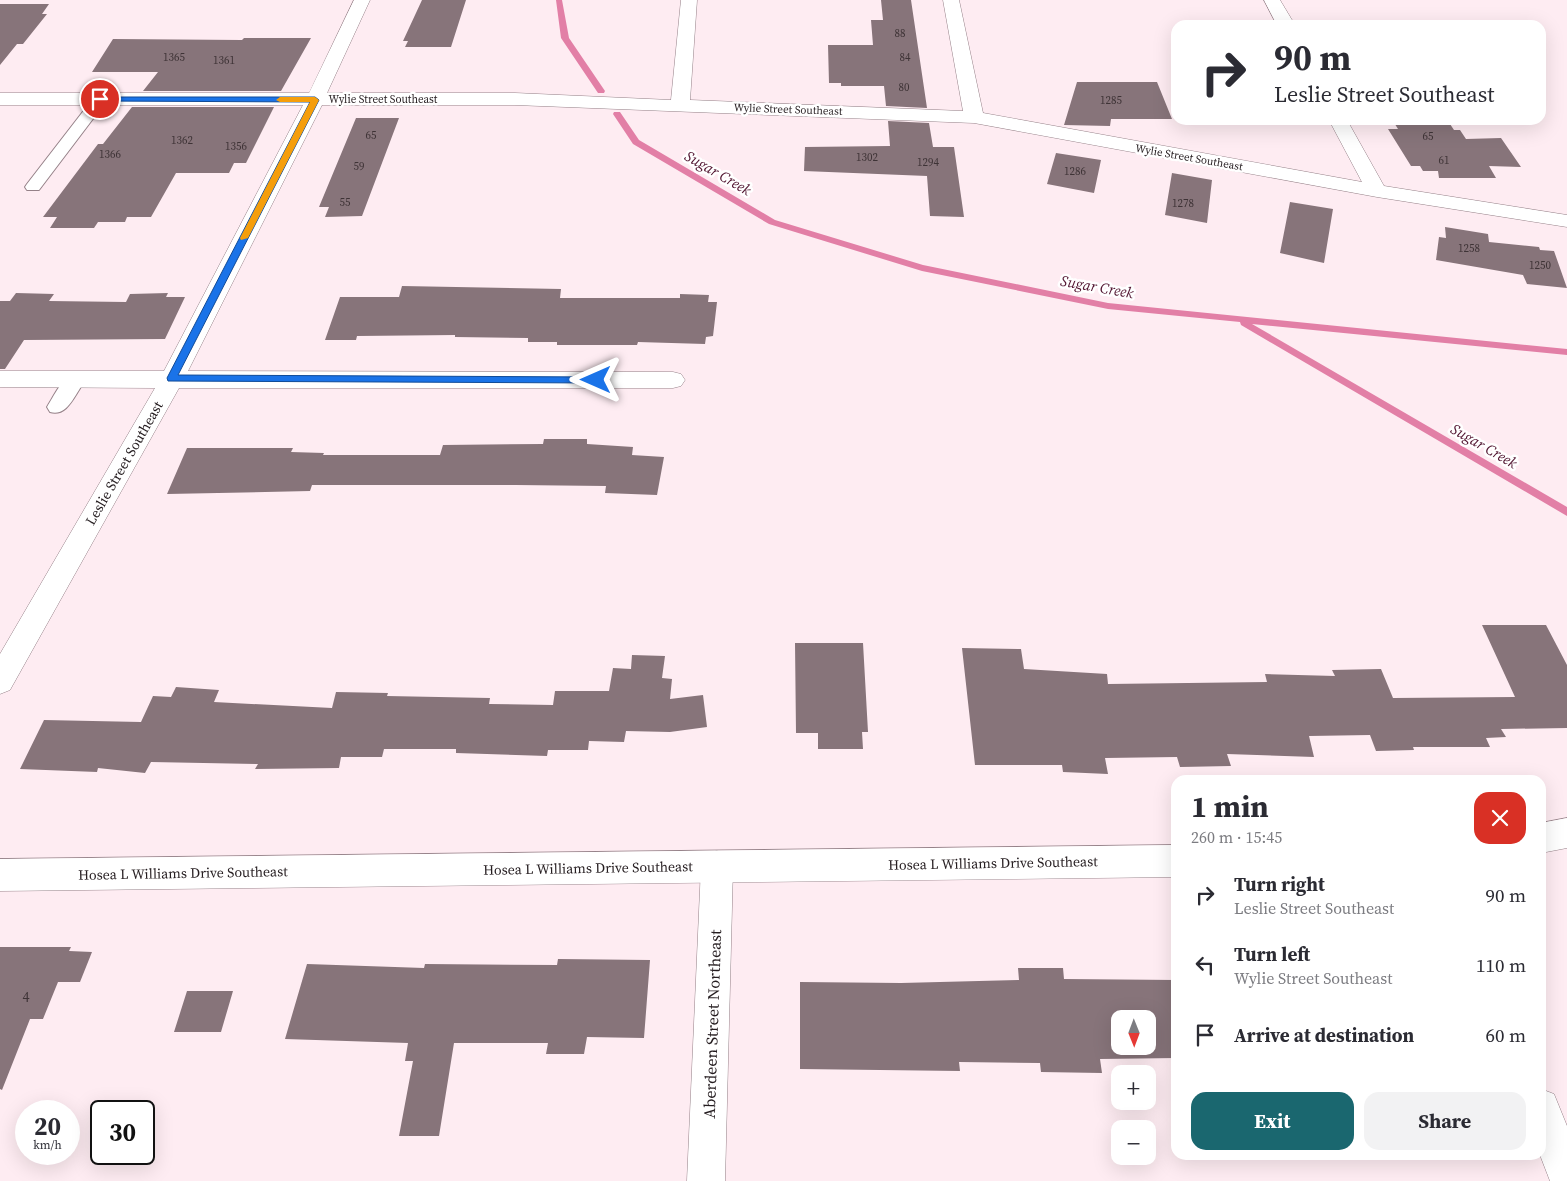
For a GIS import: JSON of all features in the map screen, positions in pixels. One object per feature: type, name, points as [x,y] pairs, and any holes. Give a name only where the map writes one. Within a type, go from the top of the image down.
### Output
[{"type":"street","name":"Leslie Street Southeast","points":[[0,681],[172,378],[315,100],[362,0]]},
{"type":"street","points":[[680,105],[689,0]]},
{"type":"street","points":[[951,0],[974,117]]},
{"type":"street","points":[[1272,0],[1283,20]]},
{"type":"street","name":"Wylie Street Southeast","points":[[0,99],[515,99],[974,117],[1377,191],[1567,221]]},
{"type":"street","points":[[1341,125],[1377,191]]},
{"type":"street","points":[[0,379],[673,380]]},
{"type":"street","points":[[1546,837],[1567,833]]},
{"type":"street","name":"Hosea L Williams Drive Southeast","points":[[0,875],[1171,861]]},
{"type":"street","name":"Aberdeen Street Northeast","points":[[706,1181],[717,867]]},
{"type":"street","points":[[1546,1120],[1567,1176]]},
{"type":"lane","points":[[33,186],[100,99]]},
{"type":"lane","points":[[57,408],[76,379]]},
{"type":"building","points":[[422,0],[466,0],[451,47],[405,47],[408,41],[403,41]]},
{"type":"building","points":[[881,0],[911,0],[927,108],[886,106],[884,86],[841,86],[841,83],[829,83],[828,45],[873,45],[871,20],[883,20]]},
{"type":"building","points":[[0,4],[49,4],[42,14],[47,14],[23,44],[17,44],[0,65]]},
{"type":"building","points":[[244,38],[311,38],[281,91],[143,91],[158,72],[92,72],[113,39],[242,40]]},
{"type":"building","points":[[1077,82],[1157,82],[1171,117],[1171,119],[1111,119],[1110,126],[1064,125]]},
{"type":"building","points":[[132,107],[274,107],[246,163],[234,163],[229,173],[176,173],[151,217],[127,217],[125,222],[98,222],[94,228],[50,228],[57,217],[43,217],[98,144],[103,144]]},
{"type":"building","points":[[356,118],[399,118],[362,216],[325,217],[329,207],[319,207]]},
{"type":"building","points":[[888,121],[929,123],[933,147],[954,147],[964,217],[930,216],[927,176],[804,171],[805,147],[890,146]]},
{"type":"building","points":[[1396,125],[1451,125],[1454,130],[1460,130],[1466,139],[1501,138],[1521,167],[1489,166],[1496,178],[1439,178],[1438,171],[1423,171],[1420,166],[1411,166],[1388,129],[1398,129]]},
{"type":"building","points":[[1056,153],[1101,160],[1094,193],[1047,184]]},
{"type":"building","points":[[1172,173],[1212,180],[1207,223],[1165,215]]},
{"type":"building","points":[[1290,202],[1333,209],[1324,263],[1280,253]]},
{"type":"building","points":[[1445,227],[1488,234],[1489,242],[1539,247],[1540,250],[1554,251],[1567,288],[1527,284],[1523,275],[1436,260],[1439,237],[1446,238]]},
{"type":"building","points":[[402,286],[561,289],[560,298],[680,298],[680,294],[709,295],[708,302],[717,302],[713,336],[706,337],[705,344],[638,342],[637,345],[557,345],[557,342],[528,342],[528,338],[455,337],[455,335],[357,336],[356,340],[325,340],[340,297],[399,297]]},
{"type":"building","points":[[16,293],[54,294],[49,301],[126,302],[130,294],[168,293],[166,297],[185,297],[165,339],[24,340],[5,369],[0,369],[0,301],[10,301]]},
{"type":"building","points":[[544,439],[587,439],[587,444],[633,447],[632,455],[664,457],[657,495],[605,493],[606,486],[516,485],[312,485],[310,491],[167,494],[187,448],[293,448],[291,452],[324,453],[323,455],[440,455],[443,445],[543,444]]},
{"type":"building","points":[[1482,625],[1546,625],[1567,665],[1567,728],[1501,729],[1506,737],[1486,738],[1490,747],[1413,747],[1414,750],[1376,751],[1370,735],[1309,736],[1314,757],[1227,754],[1231,766],[1180,767],[1177,757],[1105,758],[1108,774],[1063,772],[1062,765],[975,765],[962,648],[1021,649],[1024,669],[1107,674],[1108,684],[1267,682],[1265,674],[1335,676],[1332,670],[1381,669],[1393,698],[1515,697]]},
{"type":"building","points":[[795,643],[863,643],[868,732],[862,732],[863,749],[818,749],[818,733],[796,733]]},
{"type":"building","points":[[632,655],[665,656],[662,678],[672,679],[670,699],[703,695],[707,727],[670,732],[626,731],[624,742],[589,741],[588,750],[548,750],[547,756],[456,753],[456,749],[384,749],[382,757],[341,757],[339,768],[255,769],[258,764],[151,762],[145,773],[98,768],[97,772],[20,769],[44,720],[141,722],[153,696],[171,697],[176,687],[219,690],[214,702],[332,708],[336,692],[388,693],[387,696],[490,698],[489,704],[553,705],[555,691],[609,691],[613,668],[631,669]]},
{"type":"building","points":[[0,947],[71,947],[69,951],[92,952],[80,982],[58,982],[43,1019],[30,1019],[2,1090],[0,1089]]},
{"type":"building","points":[[558,959],[650,960],[644,1038],[587,1037],[584,1054],[546,1054],[548,1043],[454,1043],[439,1136],[399,1136],[413,1061],[405,1061],[408,1043],[285,1039],[307,964],[424,968],[425,964],[557,965]]},
{"type":"building","points":[[1018,968],[1063,968],[1064,979],[1171,980],[1171,1058],[1100,1059],[1102,1073],[1041,1072],[1040,1063],[959,1062],[960,1071],[800,1069],[800,982],[901,983],[1019,980]]},
{"type":"building","points":[[187,991],[233,991],[221,1032],[174,1032]]},
{"type":"waterway","name":"Sugar Creek","points":[[559,0],[565,38],[601,91]]},
{"type":"waterway","name":"Sugar Creek","points":[[617,114],[636,142],[772,222],[922,268],[1108,306],[1567,352]]},
{"type":"waterway","name":"Sugar Creek","points":[[1244,323],[1567,512]]},
{"type":"slow traffic","points":[[244,238],[315,100],[280,100]]},
{"type":"route","points":[[100,99],[315,100],[172,378],[596,380]]}]
